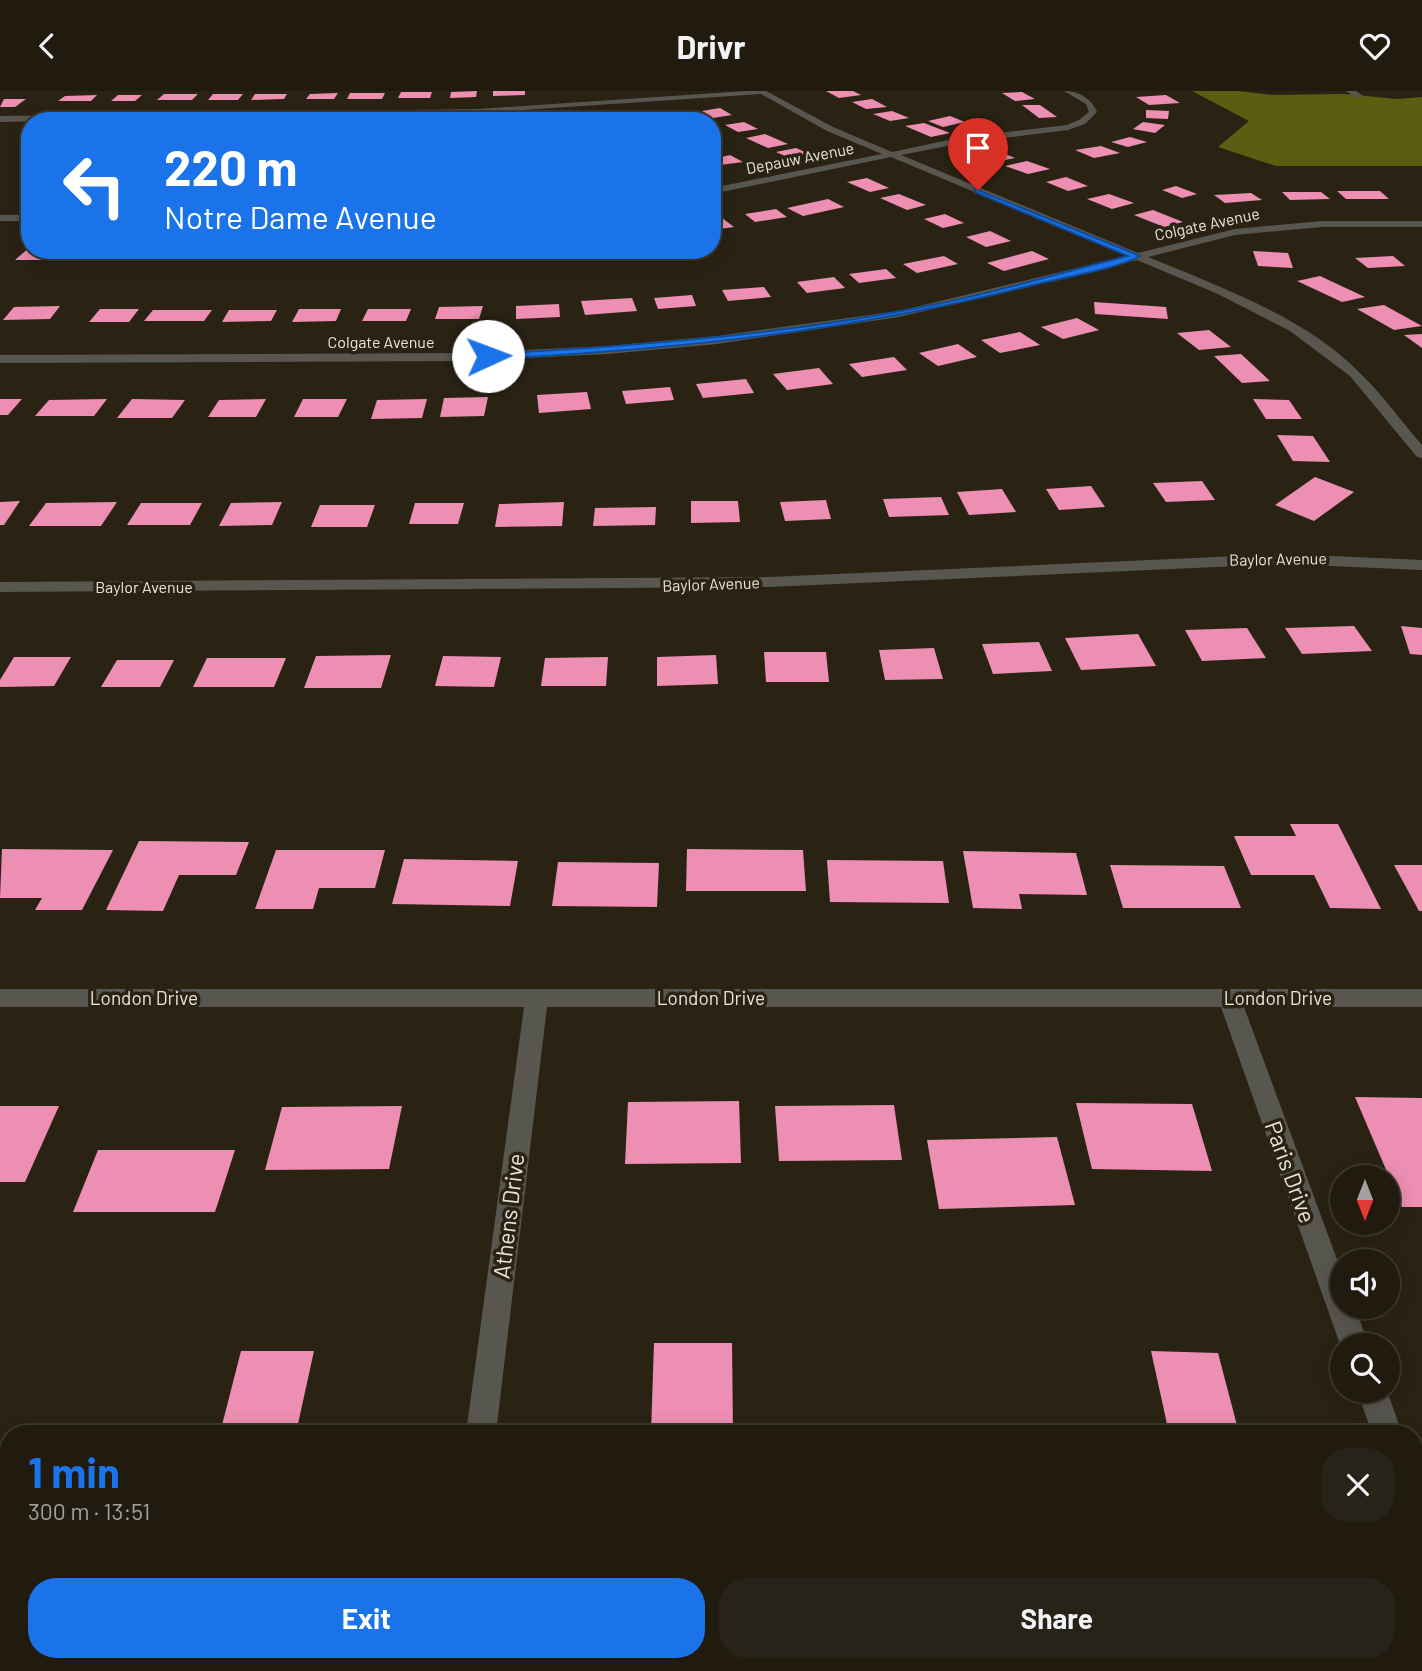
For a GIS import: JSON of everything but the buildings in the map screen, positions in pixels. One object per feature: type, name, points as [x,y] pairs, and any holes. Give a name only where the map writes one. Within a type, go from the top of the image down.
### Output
[{"type":"street","name":"Depauw Avenue","points":[[721,189],[958,141],[1053,129],[1082,122],[1090,117],[1093,108],[1068,91]]},
{"type":"street","points":[[1350,91],[1359,96]]},
{"type":"street","points":[[501,112],[761,92],[806,118],[1256,307],[1314,341],[1354,373],[1422,454]]},
{"type":"street","points":[[0,119],[21,119]]},
{"type":"street","points":[[0,218],[21,218]]},
{"type":"street","name":"Colgate Avenue","points":[[0,359],[463,358],[621,349],[717,340],[899,314],[1039,282],[1208,237],[1261,228],[1422,224]]},
{"type":"street","name":"Baylor Avenue","points":[[0,587],[653,586],[913,577],[1296,557],[1422,565]]},
{"type":"street","name":"London Drive","points":[[0,998],[1422,998]]},
{"type":"street","name":"Athens Drive","points":[[482,1425],[537,998]]},
{"type":"street","name":"Paris Drive","points":[[1228,998],[1350,1333]]},
{"type":"street","points":[[1376,1403],[1384,1425]]},
{"type":"shaded area","points":[[1192,91],[1239,91],[1272,95],[1344,94],[1397,99],[1422,97],[1422,166],[1276,166],[1218,147],[1249,121]]},
{"type":"route","points":[[488,356],[539,355],[717,340],[847,323],[944,305],[1136,256],[978,190]]}]
